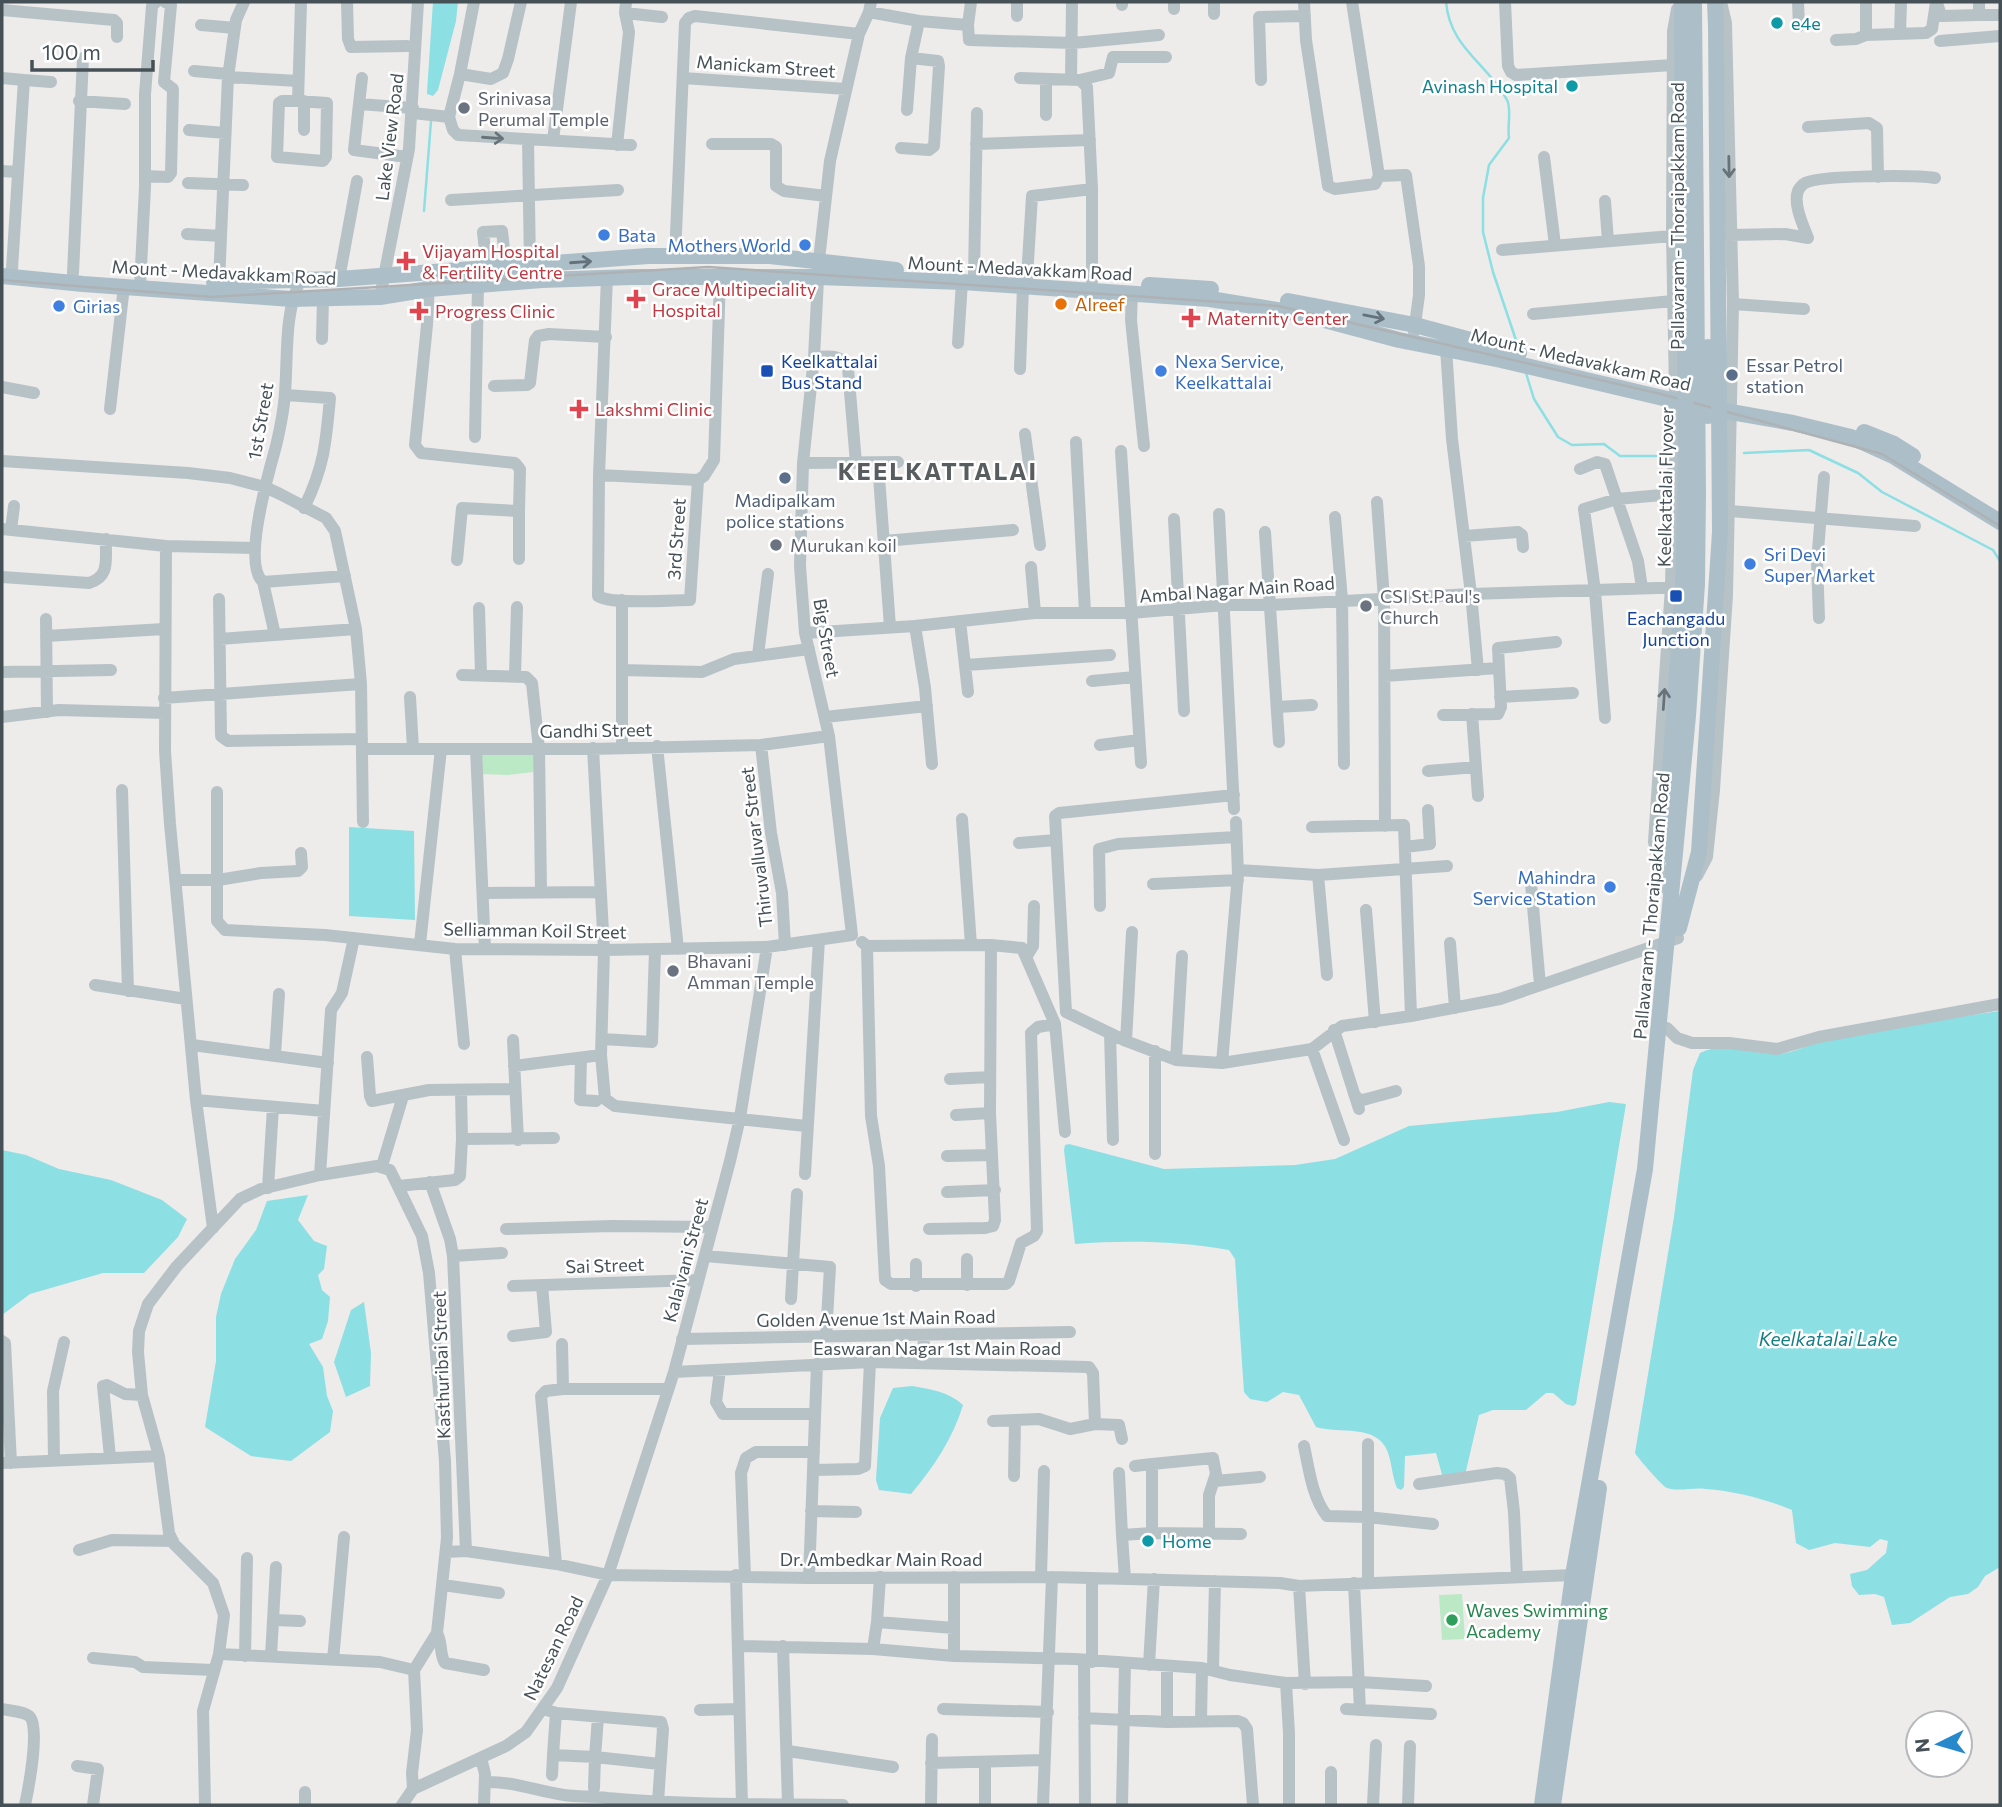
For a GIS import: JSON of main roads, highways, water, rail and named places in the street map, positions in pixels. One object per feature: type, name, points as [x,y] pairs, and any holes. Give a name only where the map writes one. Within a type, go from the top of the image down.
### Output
[{"type":"main road","name":"Pallavaram - Thoraipakkam Road","points":[[1553,1805],[1586,1569],[1649,1178],[1707,569],[1694,2]]},
{"type":"main road","name":"Pallavaram - Thoraipakkam Road","points":[[1657,1086],[1667,1028],[1696,587],[1703,401],[1705,2]]},
{"type":"main road","points":[[1673,935],[1699,852],[1720,532],[1715,2]]},
{"type":"main road","name":"Keelkattalai Flyover","points":[[1673,935],[1665,888],[1664,855],[1683,586],[1686,463],[1681,7]]},
{"type":"main road","name":"Mount - Medavakkam Road","points":[[5,271],[73,272],[135,284],[291,299],[380,297],[429,281],[487,269],[648,256],[770,256],[968,279]]},
{"type":"main road","name":"Mount - Medavakkam Road","points":[[5,271],[83,284],[300,281],[383,276],[478,286],[607,277],[818,277],[1025,282],[1210,299],[1302,314],[1413,343],[1503,355]]},
{"type":"main road","name":"Mount - Medavakkam Road","points":[[1025,282],[1092,282],[1213,289],[1306,304],[1415,325],[1503,355],[1732,407]]},
{"type":"main road","points":[[1732,407],[1813,417],[1853,427],[1895,444],[2000,510]]},
{"type":"main road","points":[[1732,407],[1851,437],[1893,456],[2000,522]]},
{"type":"main road","name":"Pallavaram - Thoraipakkam Road","points":[[1542,1805],[1573,1575],[1655,1110]]},
{"type":"water","points":[[433,2],[458,2],[456,21],[438,90],[433,96],[427,92]]},
{"type":"water","points":[[349,827],[414,831],[415,920],[349,916]]},
{"type":"water","name":"Keelkatalai Lake","points":[[2000,1011],[2000,1567],[1985,1576],[1978,1587],[1968,1594],[1950,1597],[1910,1623],[1892,1625],[1884,1597],[1875,1594],[1859,1595],[1852,1586],[1850,1574],[1867,1570],[1886,1553],[1888,1541],[1880,1539],[1870,1547],[1835,1543],[1809,1550],[1796,1543],[1792,1510],[1761,1499],[1728,1492],[1667,1488],[1635,1453],[1674,1217],[1693,1070],[1700,1053],[1718,1048],[1780,1054],[1819,1042],[1869,1032]]},
{"type":"water","points":[[1609,1102],[1626,1104],[1576,1404],[1566,1404],[1553,1393],[1546,1393],[1526,1410],[1493,1410],[1479,1415],[1465,1475],[1443,1478],[1436,1453],[1405,1456],[1404,1487],[1401,1490],[1395,1483],[1387,1450],[1374,1436],[1356,1431],[1316,1427],[1299,1395],[1283,1392],[1267,1402],[1250,1399],[1244,1392],[1235,1259],[1229,1250],[1152,1242],[1075,1244],[1065,1145],[1164,1169],[1295,1165],[1335,1159],[1409,1126],[1557,1112]]},
{"type":"water","points":[[2,1150],[26,1155],[59,1169],[111,1180],[162,1200],[187,1219],[178,1237],[144,1273],[103,1273],[30,1294],[2,1315]]},
{"type":"water","points":[[308,1195],[298,1220],[314,1241],[327,1246],[324,1269],[318,1275],[322,1290],[330,1297],[328,1321],[322,1339],[309,1344],[323,1367],[327,1396],[333,1411],[330,1432],[291,1461],[251,1456],[205,1427],[216,1361],[216,1317],[221,1294],[235,1259],[256,1230],[267,1201]]},
{"type":"water","points":[[364,1302],[371,1353],[370,1386],[346,1397],[334,1362],[351,1310]]},
{"type":"water","points":[[912,1386],[946,1394],[963,1405],[942,1452],[911,1494],[879,1490],[876,1480],[880,1418],[893,1388]]},
{"type":"waterway","points":[[1446,2],[1454,32],[1499,87],[1508,104],[1509,138],[1489,165],[1483,198],[1483,232],[1493,272],[1518,346]]},
{"type":"waterway","points":[[424,211],[431,121]]},
{"type":"waterway","points":[[1526,373],[1534,399],[1558,437],[1572,445],[1604,444],[1620,456],[1665,456]]},
{"type":"waterway","points":[[1744,453],[1809,450],[1858,473],[1882,492],[1993,550],[2000,561]]},
{"type":"railway","points":[[2,280],[212,297],[708,267],[1278,306],[1661,394],[1882,454],[2000,526]]},
{"type":"place","name":"e4e","points":[[1777,23]]},
{"type":"place","name":"Avinash Hospital","points":[[1572,86]]},
{"type":"place","name":"Srinivasa Perumal Temple","points":[[464,108]]},
{"type":"place","name":"Bata","points":[[604,235]]},
{"type":"place","name":"Mothers World","points":[[805,245]]},
{"type":"place","name":"Vijayam Hospital & Fertility Centre","points":[[406,261]]},
{"type":"place","name":"Grace Multipeciality Hospital","points":[[636,299]]},
{"type":"place","name":"Alreef","points":[[1061,304]]},
{"type":"place","name":"Girias","points":[[59,306]]},
{"type":"place","name":"Progress Clinic","points":[[419,311]]},
{"type":"place","name":"Maternity Center","points":[[1191,318]]},
{"type":"place","name":"Keelkattalai Bus Stand","points":[[767,371]]},
{"type":"place","name":"Nexa Service, Keelkattalai","points":[[1161,371]]},
{"type":"place","name":"Essar Petrol station","points":[[1732,375]]},
{"type":"place","name":"Lakshmi Clinic","points":[[579,409]]},
{"type":"place","name":"Madipalkam police stations","points":[[785,478]]},
{"type":"place","name":"Murukan koil","points":[[776,545]]},
{"type":"place","name":"Sri Devi Super Market","points":[[1750,564]]},
{"type":"place","name":"Eachangadu Junction","points":[[1676,596]]},
{"type":"place","name":"CSI St.Paul's Church","points":[[1366,606]]},
{"type":"place","name":"Mahindra Service Station","points":[[1610,887]]},
{"type":"place","name":"Bhavani Amman Temple","points":[[673,971]]},
{"type":"place","name":"Home","points":[[1148,1541]]},
{"type":"place","name":"Waves Swimming Academy","points":[[1452,1620]]},
{"type":"district","name":"KEELKATTALAI","points":[[938,470]]}]
